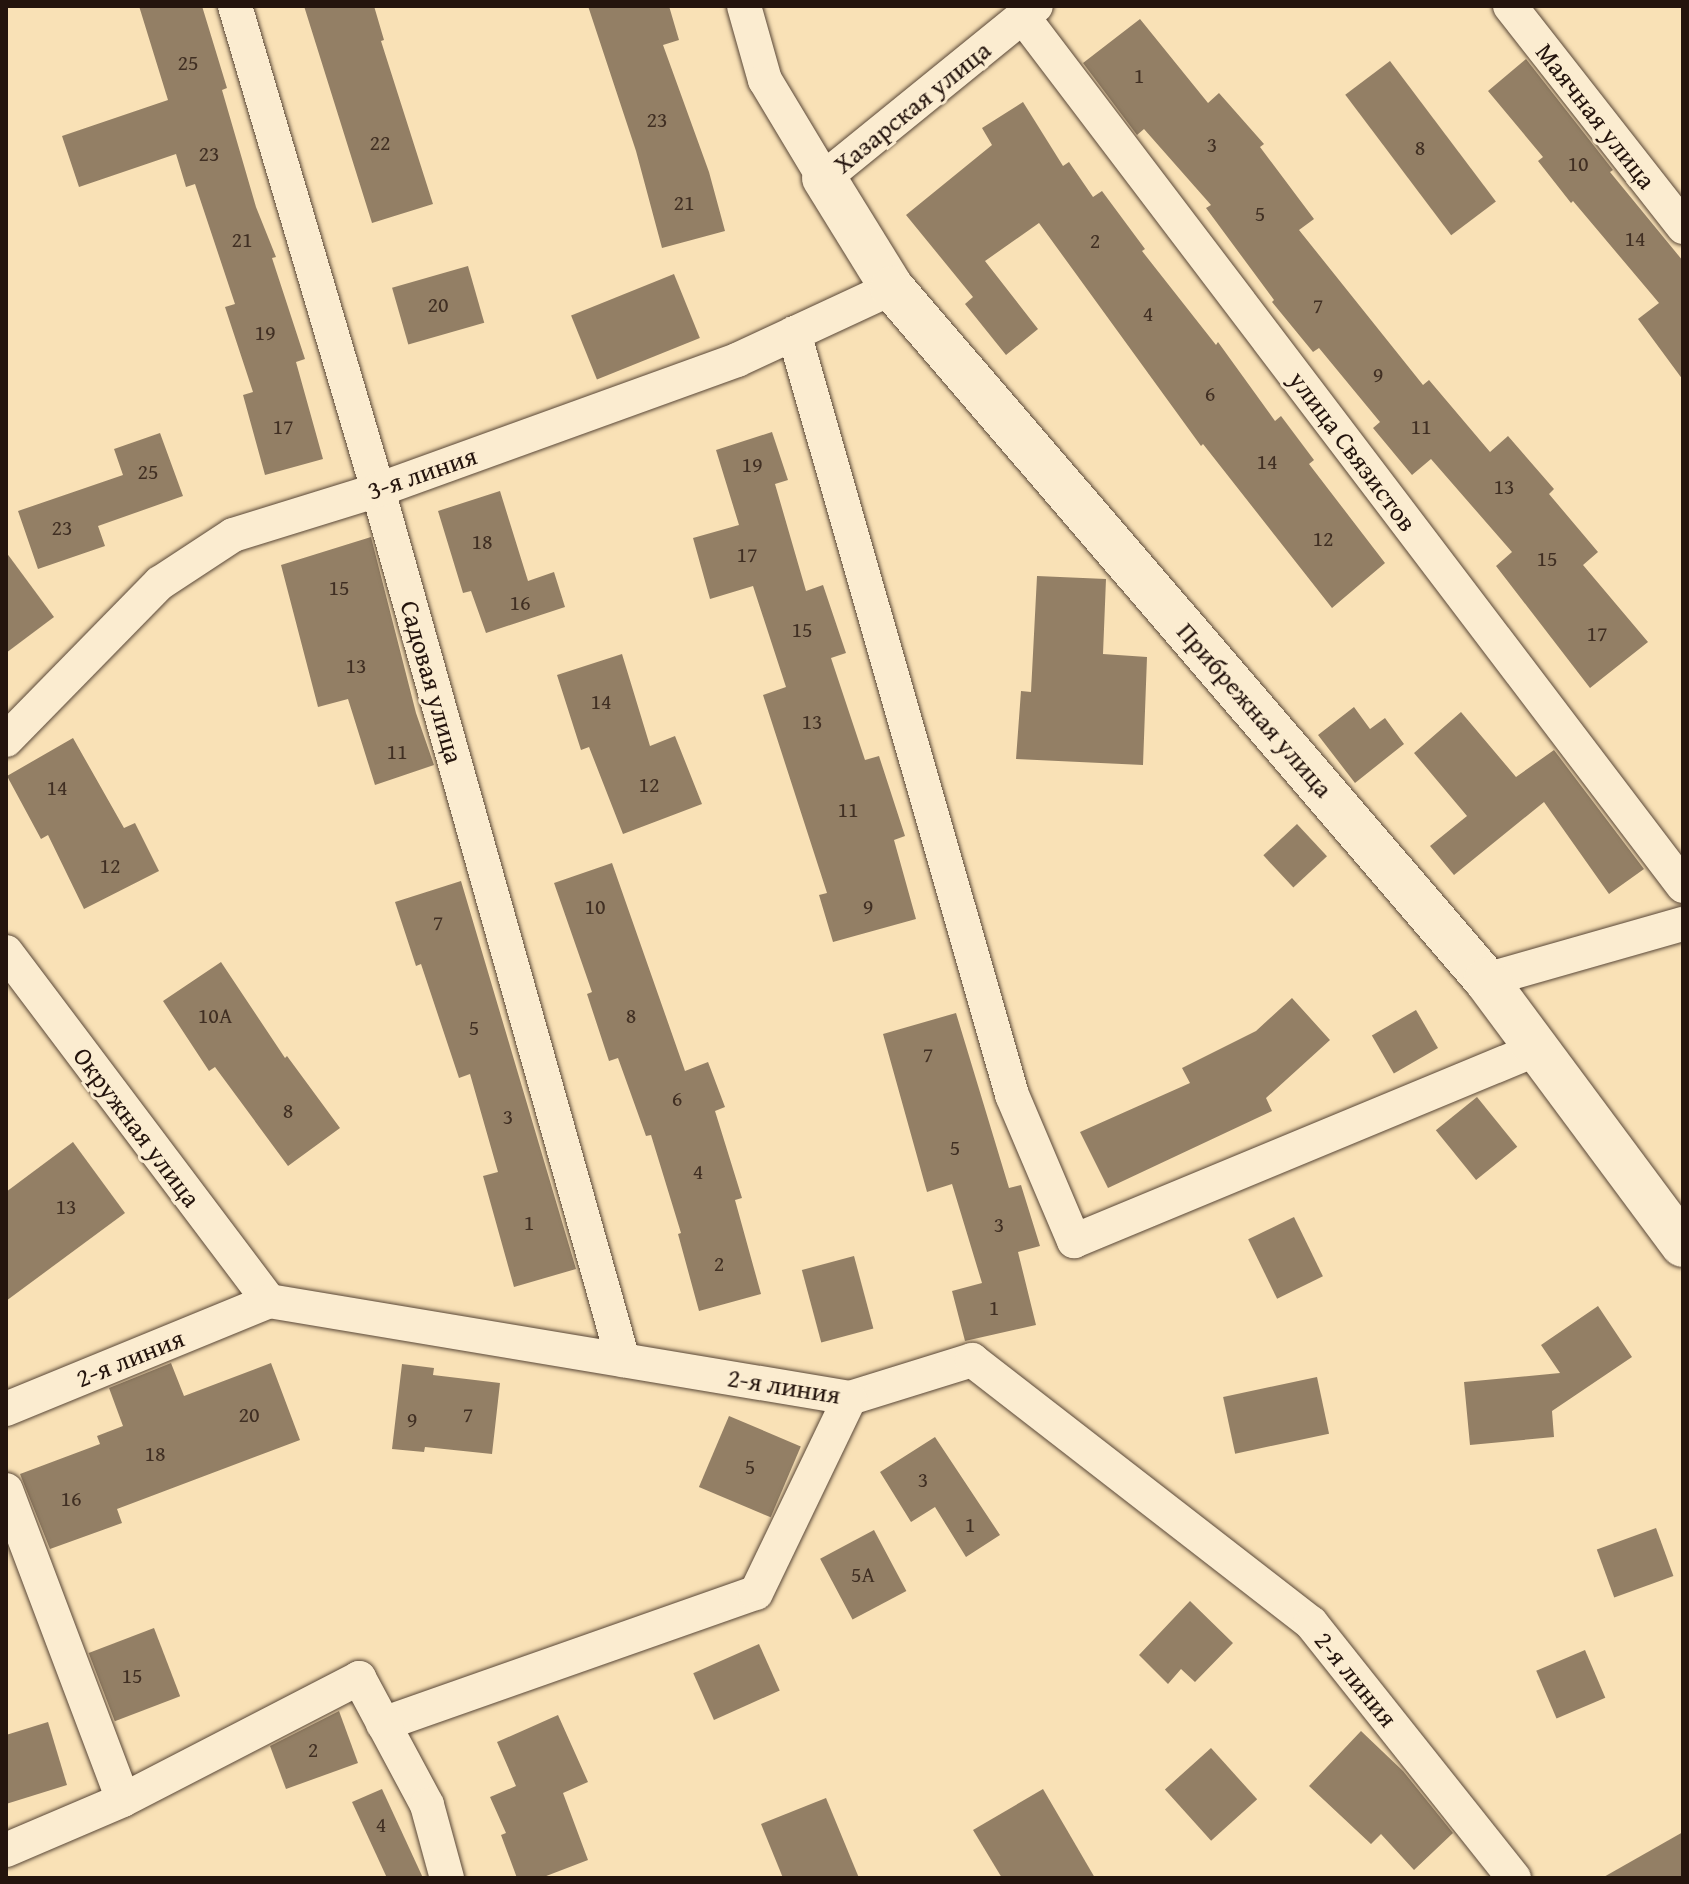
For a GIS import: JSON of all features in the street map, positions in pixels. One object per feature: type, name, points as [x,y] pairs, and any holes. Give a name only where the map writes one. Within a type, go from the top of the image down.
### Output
[{"type":"street","name":"Садовая улица","points":[[235,6],[378,490],[623,1360]]},
{"type":"street","points":[[744,6],[765,80],[824,178]]},
{"type":"street","name":"Маячная улица","points":[[1510,6],[1683,227]]},
{"type":"street","name":"Хазарская улица","points":[[824,178],[1029,11]]},
{"type":"street","name":"улица Связистов","points":[[1029,11],[1683,886]]},
{"type":"street","name":"Прибрежная улица","points":[[824,178],[892,288],[1486,980],[1683,1245]]},
{"type":"street","name":"3-я линия","points":[[6,740],[160,583],[233,535],[378,490],[737,360],[892,288]]},
{"type":"street","points":[[794,333],[1012,1095],[1074,1241],[1537,1049]]},
{"type":"street","points":[[1486,980],[1683,924]]},
{"type":"street","name":"Окружная улица","points":[[6,952],[269,1301]]},
{"type":"street","name":"2-я линия","points":[[6,1409],[269,1301],[850,1398],[972,1360],[1311,1623],[1514,1878]]},
{"type":"street","points":[[383,1724],[756,1593],[850,1398]]},
{"type":"street","points":[[6,1490],[123,1800]]},
{"type":"street","points":[[6,1850],[123,1800],[359,1678],[427,1805],[447,1878]]},
{"type":"building","points":[[139,6],[202,6],[227,88],[222,90],[256,207],[276,257],[272,258],[305,359],[296,362],[323,459],[265,475],[243,395],[253,392],[225,307],[235,304],[195,184],[186,187],[176,154],[79,187],[62,136],[168,100]]},
{"type":"building","points":[[304,6],[374,6],[384,40],[381,41],[433,204],[372,223]]},
{"type":"building","points":[[588,6],[669,6],[679,40],[663,45],[709,172],[725,231],[662,248],[636,151]]},
{"type":"building","points":[[1140,19],[1208,103],[1219,93],[1264,144],[1260,147],[1314,219],[1299,230],[1423,385],[1429,380],[1490,452],[1508,436],[1554,489],[1549,494],[1598,552],[1583,565],[1648,642],[1590,688],[1496,566],[1512,552],[1431,459],[1412,475],[1373,428],[1380,422],[1319,348],[1313,352],[1272,302],[1274,300],[1206,208],[1211,205],[1144,129],[1137,135],[1083,63]]},
{"type":"building","points":[[1526,59],[1613,170],[1610,172],[1683,261],[1683,380],[1638,319],[1659,303],[1573,201],[1571,203],[1538,161],[1543,157],[1488,91]]},
{"type":"building","points":[[1390,61],[1496,202],[1451,235],[1345,95]]},
{"type":"building","points":[[1023,102],[1063,166],[1069,162],[1093,197],[1102,191],[1145,249],[1142,251],[1216,345],[1218,342],[1275,421],[1281,416],[1314,460],[1309,464],[1385,563],[1332,608],[1203,444],[1201,446],[1039,223],[985,261],[1038,329],[1006,355],[965,304],[973,297],[906,215],[992,145],[982,128]]},
{"type":"building","points":[[468,266],[484,323],[408,344],[392,288]]},
{"type":"building","points":[[674,274],[700,338],[597,380],[571,316]]},
{"type":"building","points":[[772,432],[788,480],[775,484],[806,591],[823,585],[846,653],[831,658],[865,760],[879,756],[905,836],[894,840],[916,919],[833,942],[819,895],[827,893],[763,695],[786,687],[753,586],[710,599],[693,538],[739,525],[716,450]]},
{"type":"building","points":[[160,433],[183,496],[98,526],[105,546],[38,569],[18,511],[123,475],[114,449]]},
{"type":"building","points":[[500,491],[528,581],[554,572],[565,607],[486,633],[471,591],[463,593],[438,511]]},
{"type":"building","points":[[371,537],[416,713],[434,765],[375,785],[348,699],[318,707],[281,565]]},
{"type":"building","points":[[6,552],[54,617],[6,653]]},
{"type":"building","points":[[1037,576],[1106,579],[1103,654],[1147,657],[1143,765],[1016,759],[1021,691],[1031,692]]},
{"type":"building","points":[[622,654],[650,746],[675,736],[702,804],[623,834],[589,747],[581,750],[557,675]]},
{"type":"building","points":[[1354,707],[1370,729],[1385,718],[1404,744],[1355,783],[1318,735]]},
{"type":"building","points":[[1461,712],[1516,777],[1554,750],[1644,869],[1609,894],[1544,802],[1454,875],[1430,846],[1467,816],[1414,753]]},
{"type":"building","points":[[73,738],[124,828],[135,823],[159,871],[84,909],[48,835],[41,839],[7,776]]},
{"type":"building","points":[[1297,824],[1327,856],[1293,888],[1263,855]]},
{"type":"building","points":[[612,863],[685,1071],[708,1062],[725,1107],[715,1111],[742,1198],[735,1200],[761,1294],[699,1311],[678,1234],[681,1233],[651,1135],[646,1136],[618,1058],[609,1061],[587,994],[592,992],[554,883]]},
{"type":"building","points":[[461,881],[576,1269],[514,1287],[483,1176],[498,1172],[470,1074],[459,1078],[421,964],[416,966],[395,902]]},
{"type":"building","points":[[221,962],[285,1058],[287,1056],[340,1128],[288,1166],[215,1067],[209,1071],[163,1001]]},
{"type":"building","points":[[1292,998],[1330,1040],[1266,1098],[1272,1111],[1108,1188],[1080,1132],[1190,1083],[1182,1068],[1256,1031]]},
{"type":"building","points":[[1416,1010],[1438,1048],[1394,1074],[1372,1036]]},
{"type":"building","points":[[956,1013],[1009,1188],[1021,1185],[1040,1246],[1018,1252],[1036,1325],[965,1341],[952,1291],[982,1283],[952,1184],[927,1192],[883,1034]]},
{"type":"building","points":[[1477,1097],[1517,1147],[1476,1180],[1436,1130]]},
{"type":"building","points":[[73,1142],[125,1213],[6,1301],[6,1192]]},
{"type":"building","points":[[1294,1217],[1323,1276],[1277,1299],[1248,1239]]},
{"type":"building","points":[[854,1256],[873,1328],[821,1342],[802,1270]]},
{"type":"building","points":[[1598,1306],[1632,1357],[1552,1411],[1554,1437],[1470,1445],[1464,1382],[1560,1373],[1541,1345]]},
{"type":"building","points":[[171,1363],[184,1396],[271,1363],[300,1440],[117,1509],[122,1523],[50,1549],[20,1474],[100,1444],[97,1436],[123,1426],[109,1388]]},
{"type":"building","points":[[402,1364],[434,1368],[433,1375],[500,1383],[492,1454],[425,1447],[424,1452],[392,1449]]},
{"type":"building","points":[[1317,1377],[1329,1434],[1235,1454],[1223,1397]]},
{"type":"building","points":[[729,1416],[801,1446],[771,1517],[699,1487]]},
{"type":"building","points":[[935,1437],[1000,1535],[966,1557],[935,1507],[911,1522],[880,1472]]},
{"type":"building","points":[[1656,1528],[1673,1576],[1614,1597],[1597,1550]]},
{"type":"building","points":[[874,1530],[906,1591],[853,1620],[820,1559]]},
{"type":"building","points":[[1190,1601],[1233,1643],[1195,1682],[1181,1669],[1168,1684],[1139,1655]]},
{"type":"building","points":[[154,1628],[180,1696],[115,1721],[89,1653]]},
{"type":"building","points":[[759,1644],[780,1691],[714,1720],[693,1673]]},
{"type":"building","points":[[1585,1650],[1605,1698],[1557,1719],[1536,1671]]},
{"type":"building","points":[[339,1711],[358,1763],[286,1789],[270,1746]]},
{"type":"building","points":[[558,1715],[588,1782],[563,1793],[588,1860],[541,1878],[517,1878],[501,1835],[506,1833],[490,1797],[516,1786],[497,1742]]},
{"type":"building","points":[[48,1722],[67,1785],[6,1804],[6,1735]]},
{"type":"building","points":[[1361,1731],[1403,1771],[1453,1833],[1414,1870],[1381,1834],[1371,1844],[1309,1786]]},
{"type":"building","points":[[1211,1748],[1257,1799],[1211,1841],[1165,1789]]},
{"type":"building","points":[[382,1789],[423,1878],[387,1878],[352,1802]]},
{"type":"building","points":[[1043,1789],[1095,1878],[1002,1878],[973,1830]]},
{"type":"building","points":[[826,1798],[859,1878],[783,1878],[761,1824]]},
{"type":"building","points":[[1683,1832],[1683,1878],[1602,1878]]}]
